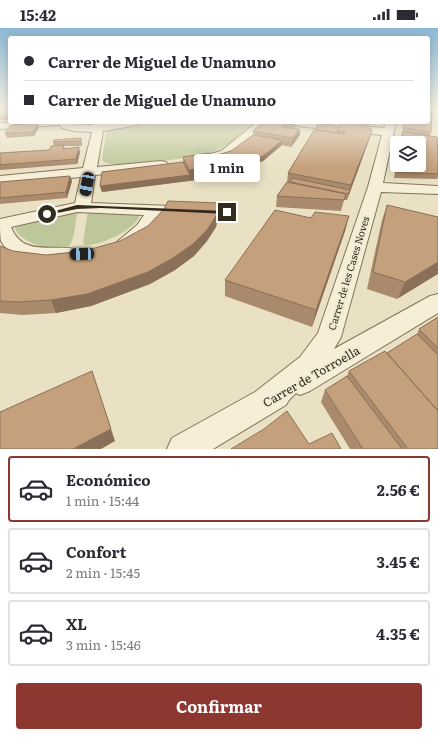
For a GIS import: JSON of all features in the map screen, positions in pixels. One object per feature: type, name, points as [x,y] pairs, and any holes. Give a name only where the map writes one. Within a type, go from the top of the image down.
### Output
[{"type":"street","points":[[82,207],[98,129]]},
{"type":"street","points":[[195,161],[225,154],[255,129]]},
{"type":"street","name":"Carrer de les Cases Noves","points":[[266,401],[309,365],[329,337],[375,187],[390,129]]},
{"type":"street","points":[[0,180],[89,173],[173,164]]},
{"type":"street","points":[[375,187],[438,190]]},
{"type":"street","points":[[89,252],[57,255],[27,252],[11,243],[4,234],[1,224],[82,207],[227,212]]},
{"type":"street","points":[[109,248],[136,236],[146,226],[155,209]]},
{"type":"street","name":"Carrer de Torroella","points":[[183,449],[438,302]]},
{"type":"green space","points":[[118,129],[247,129],[227,145],[200,155],[172,160],[117,165],[106,163],[102,160],[106,132]]},
{"type":"green space","points":[[88,211],[138,213],[140,215],[137,221],[116,236],[99,243],[85,245],[83,242]]},
{"type":"green space","points":[[75,212],[77,213],[71,244],[64,248],[49,248],[32,243],[20,235],[15,228],[22,223]]},
{"type":"building","points":[[8,129],[35,129],[33,132],[5,133]]},
{"type":"building","points":[[256,129],[299,129],[293,138],[253,131]]},
{"type":"building","points":[[316,129],[338,129],[337,133],[315,131]]},
{"type":"building","points":[[339,129],[370,129],[372,131],[351,185],[288,173],[314,130],[344,134],[346,132],[338,131]]},
{"type":"building","points":[[408,129],[431,129],[431,132]]},
{"type":"building","points":[[403,132],[437,137],[438,174],[395,172],[426,172],[426,136],[402,136]]},
{"type":"building","points":[[253,135],[283,140],[263,156],[232,169],[214,156],[231,151]]},
{"type":"building","points":[[81,138],[80,141],[53,142],[54,140]]},
{"type":"building","points":[[64,145],[63,149],[79,147],[76,159],[0,165],[0,153],[49,150],[51,146]]},
{"type":"building","points":[[209,153],[233,169],[214,172],[212,168],[189,170],[183,157]]},
{"type":"building","points":[[183,162],[190,175],[100,186],[102,172]]},
{"type":"building","points":[[70,176],[66,192],[0,198],[0,182]]},
{"type":"building","points":[[293,178],[350,190],[348,194],[290,182]]},
{"type":"building","points":[[287,182],[346,194],[344,200],[277,196]]},
{"type":"building","points":[[168,201],[219,203],[216,216],[207,230],[193,244],[173,258],[148,272],[87,294],[51,300],[17,302],[0,301],[0,246],[13,251],[46,255],[84,251],[120,241],[148,226],[164,209]]},
{"type":"building","points":[[387,205],[438,217],[438,262],[405,282],[373,272]]},
{"type":"building","points":[[275,210],[311,218],[315,212],[349,216],[316,310],[225,280]]},
{"type":"building","points":[[438,317],[438,348],[419,329]]},
{"type":"building","points":[[417,334],[438,355],[438,411],[387,353]]},
{"type":"building","points":[[385,351],[438,411],[438,449],[408,449],[349,371]]},
{"type":"building","points":[[92,371],[111,429],[73,449],[0,449],[0,412]]},
{"type":"building","points":[[347,376],[402,449],[363,449],[325,390]]},
{"type":"building","points":[[287,411],[309,444],[332,433],[341,449],[231,449],[264,429]]},
{"type":"route","points":[[47,214],[77,207],[227,212]]}]
